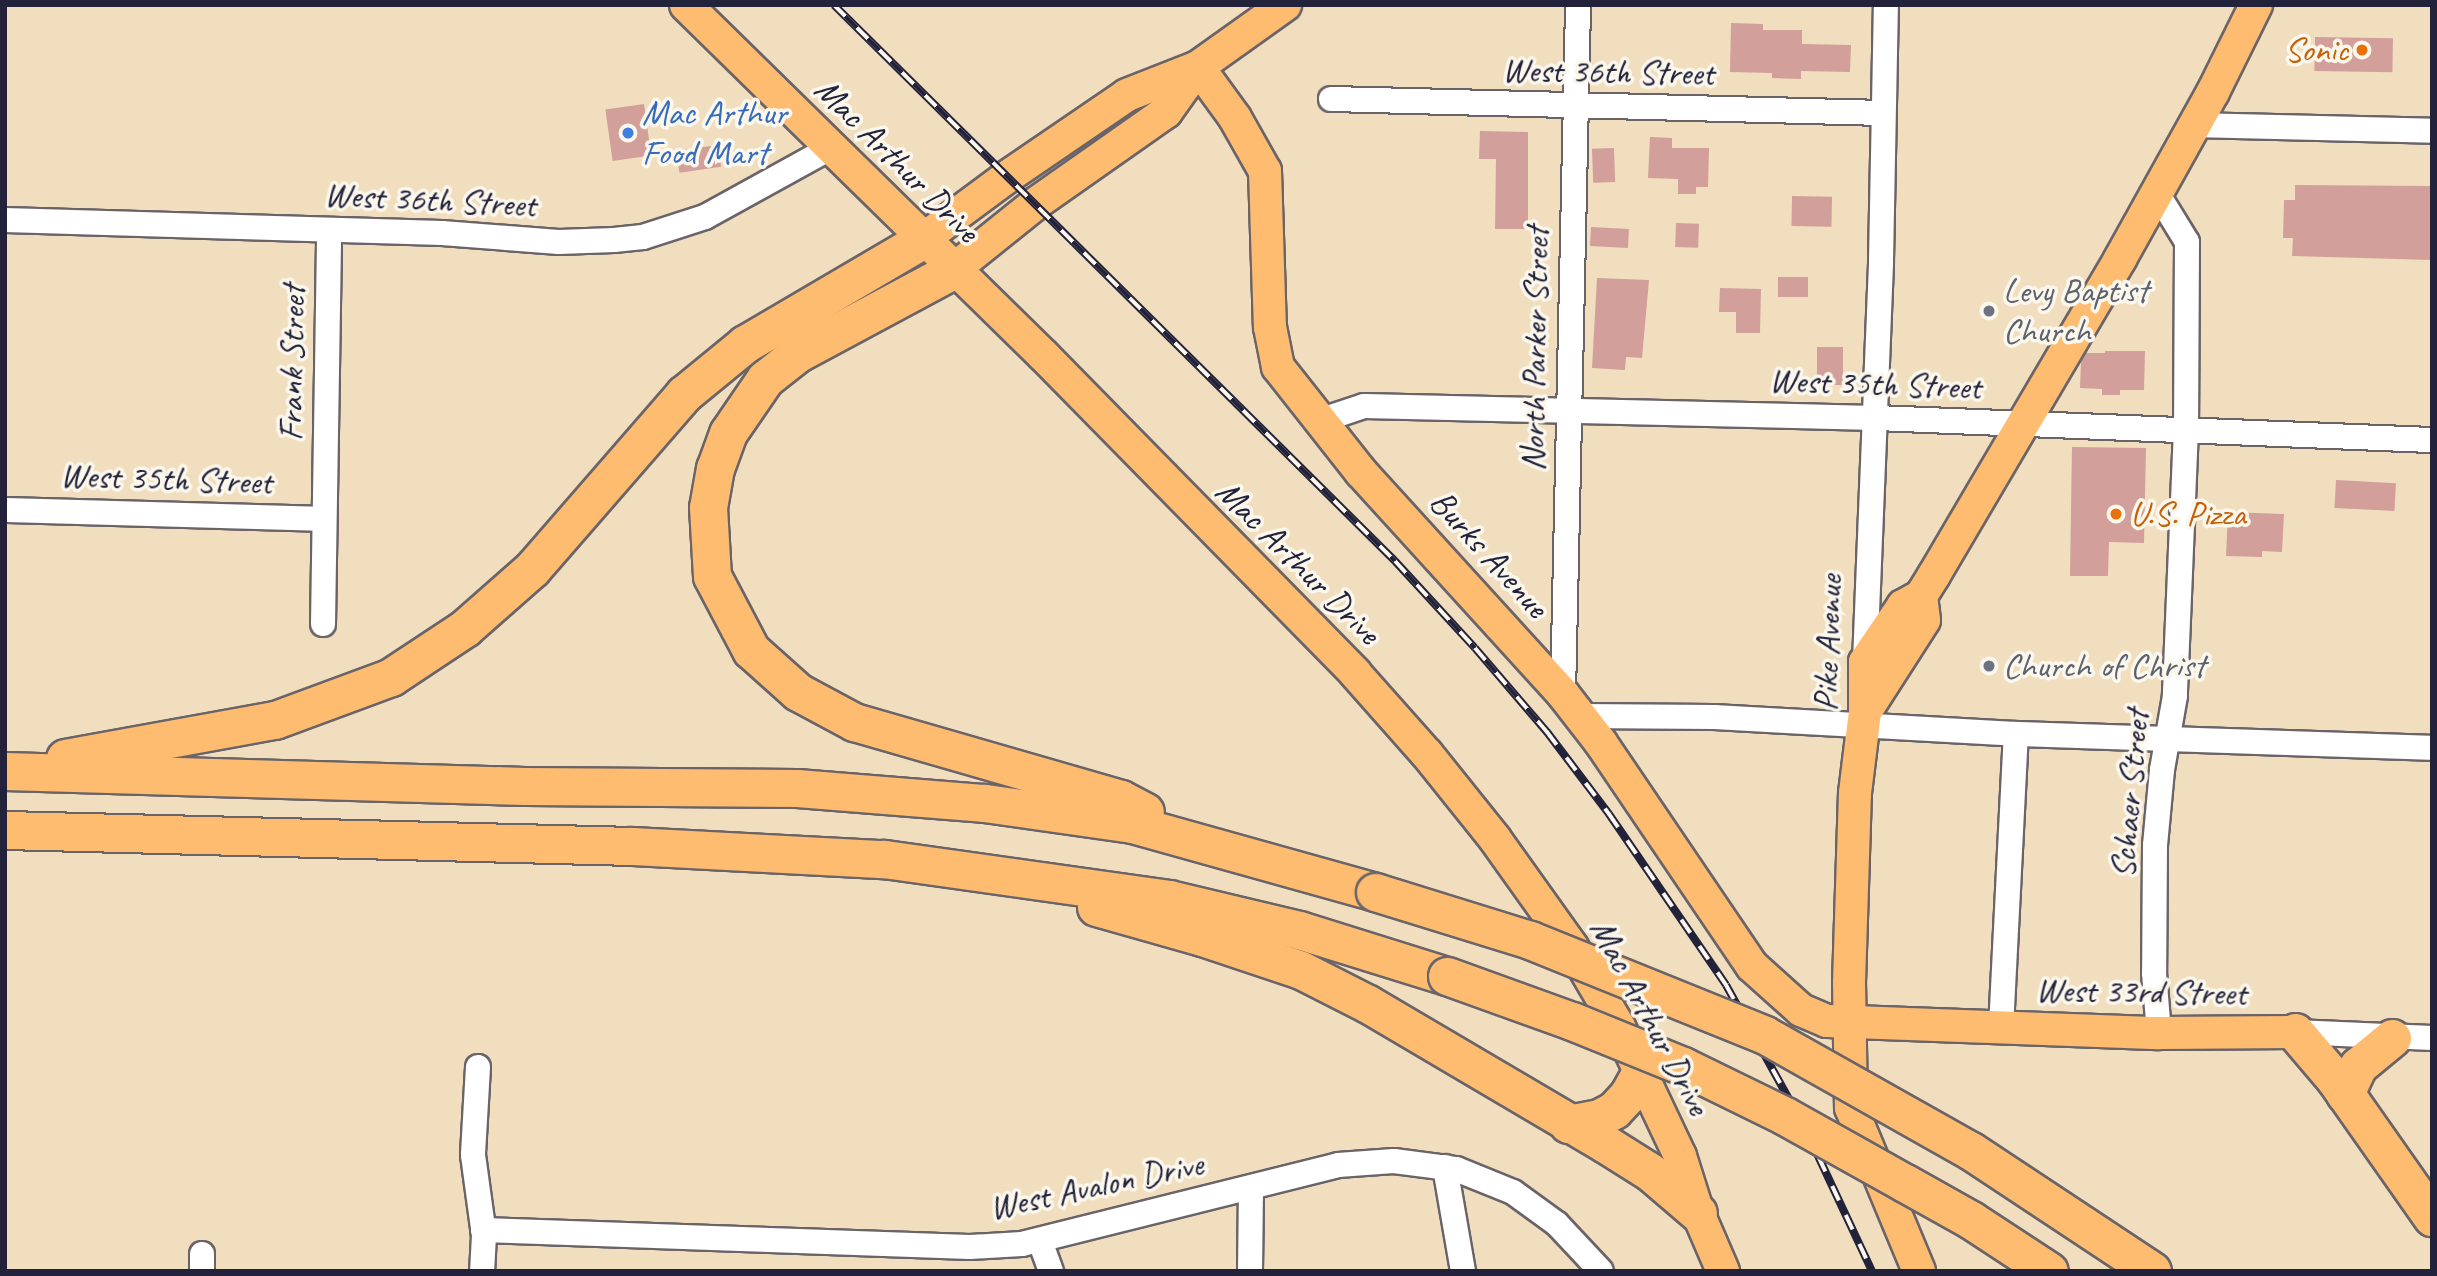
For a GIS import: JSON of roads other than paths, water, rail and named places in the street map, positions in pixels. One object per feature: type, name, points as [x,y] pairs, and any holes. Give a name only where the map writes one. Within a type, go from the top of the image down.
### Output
[{"type":"highway","points":[[5,770],[275,720],[391,677],[465,628],[532,569],[684,394],[746,344],[922,240]]},
{"type":"highway","points":[[953,270],[798,353],[765,379],[728,433],[715,468],[708,507],[712,576],[751,650],[798,692],[854,722],[1121,799],[1198,842]]},
{"type":"highway","points":[[5,770],[525,786],[797,788],[985,803],[1132,824],[1375,892],[1530,940],[1765,1035],[1971,1151],[2152,1271]]},
{"type":"highway","points":[[5,830],[786,852],[982,870],[1169,899],[1299,930],[1447,976],[1572,1021],[1683,1066],[1785,1116],[1938,1201],[2049,1271]]},
{"type":"highway","points":[[982,870],[1301,970],[1412,1028],[1650,1172],[1698,1213]]},
{"type":"highway","points":[[2295,1032],[2345,1094],[2432,1217]]},
{"type":"highway","points":[[2345,1094],[2358,1066],[2392,1038]]},
{"type":"highway","points":[[1568,1124],[1599,1118],[1614,1110],[1628,1095],[1640,1073]]},
{"type":"main road","name":"Mac Arthur Drive","points":[[685,5],[922,240],[1044,356],[1355,673],[1427,754],[1495,839],[1572,947],[1619,1027],[1680,1156],[1698,1213],[1723,1271]]},
{"type":"main road","points":[[922,240],[1127,95],[1198,67],[1285,5]]},
{"type":"main road","points":[[1865,662],[1903,606],[1921,596],[2157,192],[2256,5]]},
{"type":"main road","points":[[953,270],[1035,204],[1166,112],[1198,67]]},
{"type":"main road","name":"Burks Avenue","points":[[1198,67],[1235,118],[1265,171],[1273,350],[1278,367],[1361,472],[1571,705],[1601,743],[1752,966],[1809,1015],[1827,1021],[1850,1022]]},
{"type":"main road","points":[[1864,719],[1924,620],[1921,596]]},
{"type":"main road","name":"Pike Avenue","points":[[1865,662],[1864,719],[1855,793],[1851,1108],[1919,1271]]},
{"type":"main road","points":[[1752,966],[1851,1108]]},
{"type":"main road","name":"West 33rd Street","points":[[1850,1022],[2159,1033],[2295,1032]]},
{"type":"street","name":"North Parker Street","points":[[1571,705],[1569,413],[1578,5]]},
{"type":"street","name":"Pike Avenue","points":[[1865,662],[1876,418],[1886,5]]},
{"type":"street","name":"West 36th Street","points":[[1331,99],[1883,113]]},
{"type":"street","points":[[2194,125],[2432,131]]},
{"type":"street","name":"West 36th Street","points":[[5,220],[442,233],[559,242],[643,237],[705,217],[830,148]]},
{"type":"street","name":"Schaer Street","points":[[2157,192],[2188,242],[2186,429],[2175,696],[2167,738],[2155,845],[2154,973],[2159,1033]]},
{"type":"street","name":"Frank Street","points":[[323,624],[329,230]]},
{"type":"street","name":"West 35th Street","points":[[1320,421],[1364,406],[1569,413],[1876,418],[2432,440]]},
{"type":"street","name":"West 35th Street","points":[[5,510],[324,519]]},
{"type":"street","points":[[1571,705],[1714,717],[1864,719],[2016,734],[2432,748]]},
{"type":"street","points":[[2001,1028],[2016,734]]},
{"type":"street","name":"West 33rd Street","points":[[2295,1032],[2432,1038]]},
{"type":"street","points":[[478,1067],[473,1155],[483,1230],[482,1271]]},
{"type":"street","name":"West Avalon Drive","points":[[483,1230],[970,1247],[1040,1241],[1338,1165],[1370,1161],[1445,1167],[1485,1179],[1532,1204],[1574,1240],[1601,1271]]},
{"type":"street","points":[[1445,1167],[1463,1271]]},
{"type":"street","points":[[1250,1271],[1251,1188]]},
{"type":"street","points":[[1040,1241],[1051,1271]]},
{"type":"railway","points":[[834,5],[1395,561],[1547,732],[1609,814],[1726,985],[1805,1128],[1872,1271]]},
{"type":"place","name":"Sonic","points":[[2362,50]]},
{"type":"place","name":"Mac Arthur Food Mart","points":[[628,133]]},
{"type":"place","name":"Levy Baptist Church","points":[[1989,311]]},
{"type":"place","name":"U.S. Pizza","points":[[2116,514]]},
{"type":"place","name":"Church of Christ","points":[[1989,666]]}]
